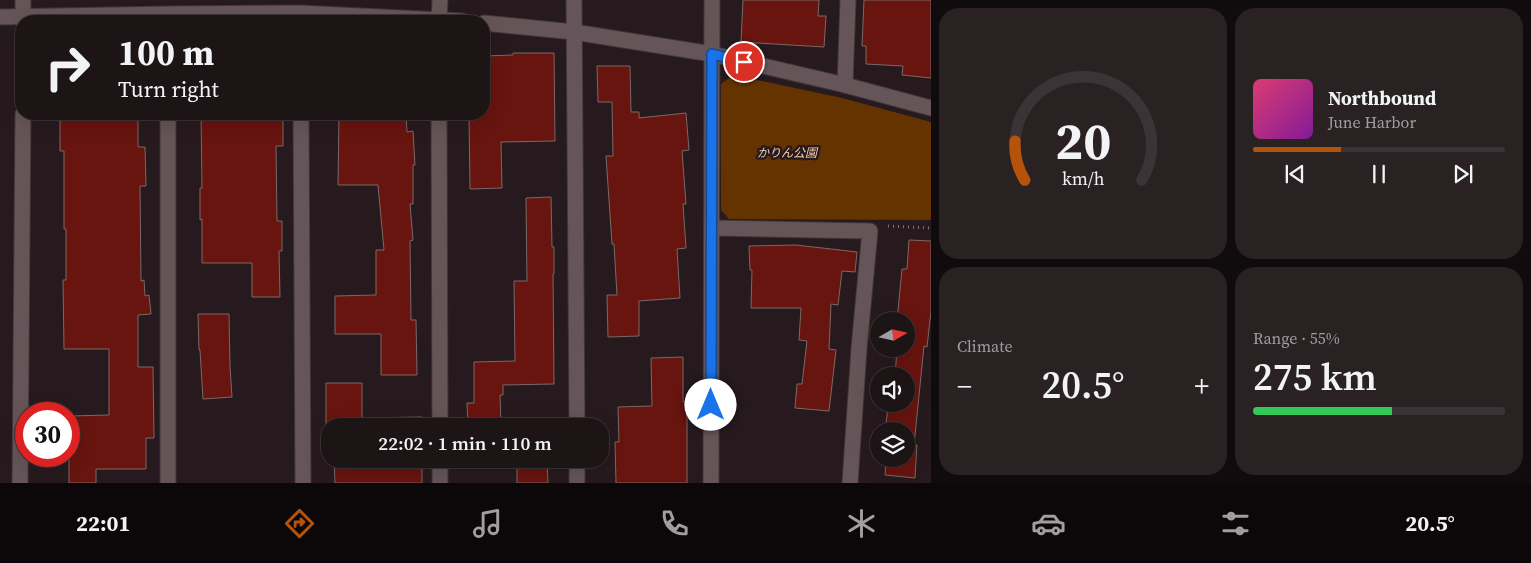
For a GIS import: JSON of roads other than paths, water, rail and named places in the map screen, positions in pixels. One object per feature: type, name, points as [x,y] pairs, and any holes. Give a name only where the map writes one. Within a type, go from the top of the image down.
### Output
[{"type":"street","points":[[23,0],[23,15]]},
{"type":"street","points":[[439,15],[440,0]]},
{"type":"street","points":[[574,0],[577,418]]},
{"type":"street","points":[[711,483],[712,0]]},
{"type":"street","points":[[845,86],[848,0]]},
{"type":"street","points":[[106,15],[169,12],[301,11],[362,15]]},
{"type":"street","points":[[0,17],[15,18]]},
{"type":"street","points":[[490,24],[574,32],[712,54],[931,108]]},
{"type":"street","points":[[20,483],[23,120]]},
{"type":"street","points":[[168,120],[168,483]]},
{"type":"street","points":[[301,120],[303,483]]},
{"type":"street","points":[[440,120],[440,418]]},
{"type":"street","points":[[712,228],[870,231],[859,348],[850,483]]},
{"type":"street","points":[[440,468],[440,483]]},
{"type":"street","points":[[577,468],[577,483]]},
{"type":"park label","name":"かりん公園","points":[[787,153]]}]
